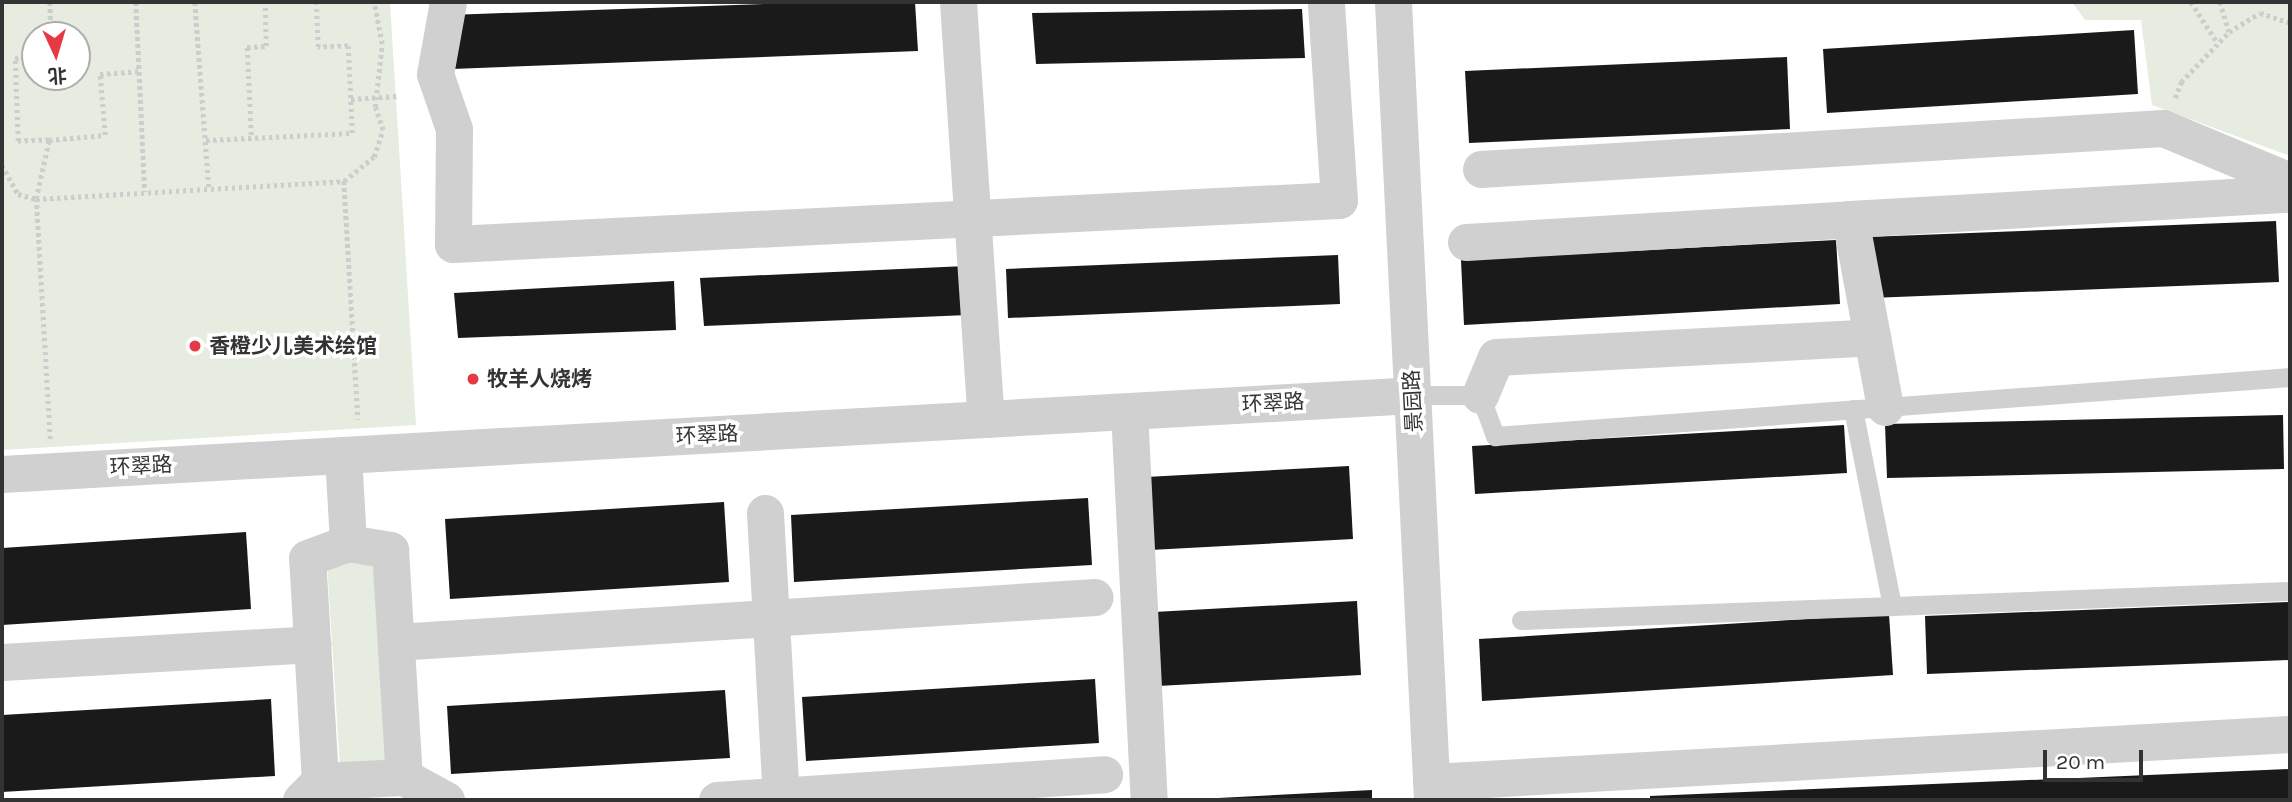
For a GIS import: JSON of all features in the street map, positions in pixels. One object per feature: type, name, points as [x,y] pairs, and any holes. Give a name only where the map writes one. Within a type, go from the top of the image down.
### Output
[{"type":"street","points":[[448,2],[435,74],[454,129],[453,244],[973,221],[1339,200],[1326,2]]},
{"type":"street","points":[[958,2],[986,419]]},
{"type":"street","name":"景园路","points":[[1393,2],[1431,791]]},
{"type":"street","points":[[1481,169],[2162,128],[2290,181]]},
{"type":"street","points":[[1466,243],[2290,194]]},
{"type":"street","points":[[1850,219],[1872,337],[1869,408]]},
{"type":"street","points":[[1480,395],[1496,357],[1872,337]]},
{"type":"street","name":"环翠路","points":[[2,474],[1413,395]]},
{"type":"street","points":[[1129,411],[1149,800]]},
{"type":"street","points":[[348,543],[352,455]]},
{"type":"street","points":[[765,513],[781,798]]},
{"type":"street","points":[[404,776],[390,550],[348,543],[307,558],[312,643],[310,791],[404,776],[446,800]]},
{"type":"street","points":[[396,642],[1095,597]]},
{"type":"street","points":[[2,662],[312,643]]},
{"type":"street","points":[[1431,791],[2290,734]]},
{"type":"street","points":[[717,800],[781,798],[1104,774]]},
{"type":"lane","points":[[1413,395],[1480,395],[1495,436],[2290,377]]},
{"type":"lane","points":[[1869,408],[1892,606]]},
{"type":"lane","points":[[1521,620],[2290,591]]},
{"type":"path","points":[[50,2],[51,21]]},
{"type":"path","points":[[136,2],[145,192]]},
{"type":"path","points":[[195,2],[209,189]]},
{"type":"path","points":[[251,135],[247,47],[266,46],[265,2]]},
{"type":"path","points":[[205,140],[251,135],[352,134],[348,46],[318,47],[316,2]]},
{"type":"path","points":[[2,165],[18,194],[36,199],[344,181],[374,157],[383,130],[375,97],[382,44],[374,2]]},
{"type":"path","points":[[2190,2],[2217,42]]},
{"type":"path","points":[[2220,2],[2229,32]]},
{"type":"path","points":[[2162,128],[2181,82],[2229,32],[2259,13],[2290,23]]},
{"type":"path","points":[[21,58],[15,58],[18,141],[105,135],[100,75],[139,71]]},
{"type":"path","points":[[351,99],[397,96]]},
{"type":"path","points":[[49,140],[36,199],[52,471]]},
{"type":"path","points":[[344,181],[352,455]]},
{"type":"shaded area","points":[[2,2],[390,2],[416,425],[2,450]]},
{"type":"shaded area","points":[[2072,2],[2290,2],[2290,156],[2152,105],[2141,20],[2085,20]]},
{"type":"shaded area","points":[[376,560],[389,764],[340,768],[327,562]]},
{"type":"building","points":[[818,2],[915,2],[918,51],[452,69],[449,15]]},
{"type":"building","points":[[1302,9],[1305,58],[1036,64],[1032,13]]},
{"type":"building","points":[[2134,30],[2138,94],[1827,113],[1823,49]]},
{"type":"building","points":[[1787,57],[1790,129],[1469,143],[1465,71]]},
{"type":"building","points":[[2276,221],[2279,282],[1871,298],[1868,237]]},
{"type":"building","points":[[1836,240],[1840,304],[1464,325],[1461,260]]},
{"type":"building","points":[[1338,255],[1340,304],[1008,318],[1006,269]]},
{"type":"building","points":[[966,266],[968,315],[704,326],[700,278]]},
{"type":"building","points":[[674,281],[676,330],[458,338],[454,293]]},
{"type":"building","points":[[2283,415],[2284,469],[1887,478],[1885,424]]},
{"type":"building","points":[[1844,425],[1847,473],[1475,494],[1472,446]]},
{"type":"building","points":[[1349,466],[1353,539],[1150,550],[1146,477]]},
{"type":"building","points":[[1088,498],[1092,565],[794,582],[791,515]]},
{"type":"building","points":[[724,502],[729,582],[450,599],[445,519]]},
{"type":"building","points":[[246,532],[251,609],[2,625],[2,548]]},
{"type":"building","points":[[1357,601],[1361,675],[1158,686],[1154,612]]},
{"type":"building","points":[[2290,602],[2290,660],[1927,674],[1925,616]]},
{"type":"building","points":[[1889,614],[1893,675],[1482,701],[1479,639]]},
{"type":"building","points":[[1095,679],[1099,743],[806,761],[802,697]]},
{"type":"building","points":[[725,690],[730,758],[451,774],[447,706]]},
{"type":"building","points":[[271,699],[275,776],[2,792],[2,715]]},
{"type":"building","points":[[2290,769],[2290,800],[1650,800],[1650,796]]},
{"type":"building","points":[[1372,790],[1372,800],[1218,800],[1218,798]]},
{"type":"place","name":"香橙少儿美术绘馆","points":[[195,346]]},
{"type":"place","name":"牧羊人烧烤","points":[[473,379]]}]
